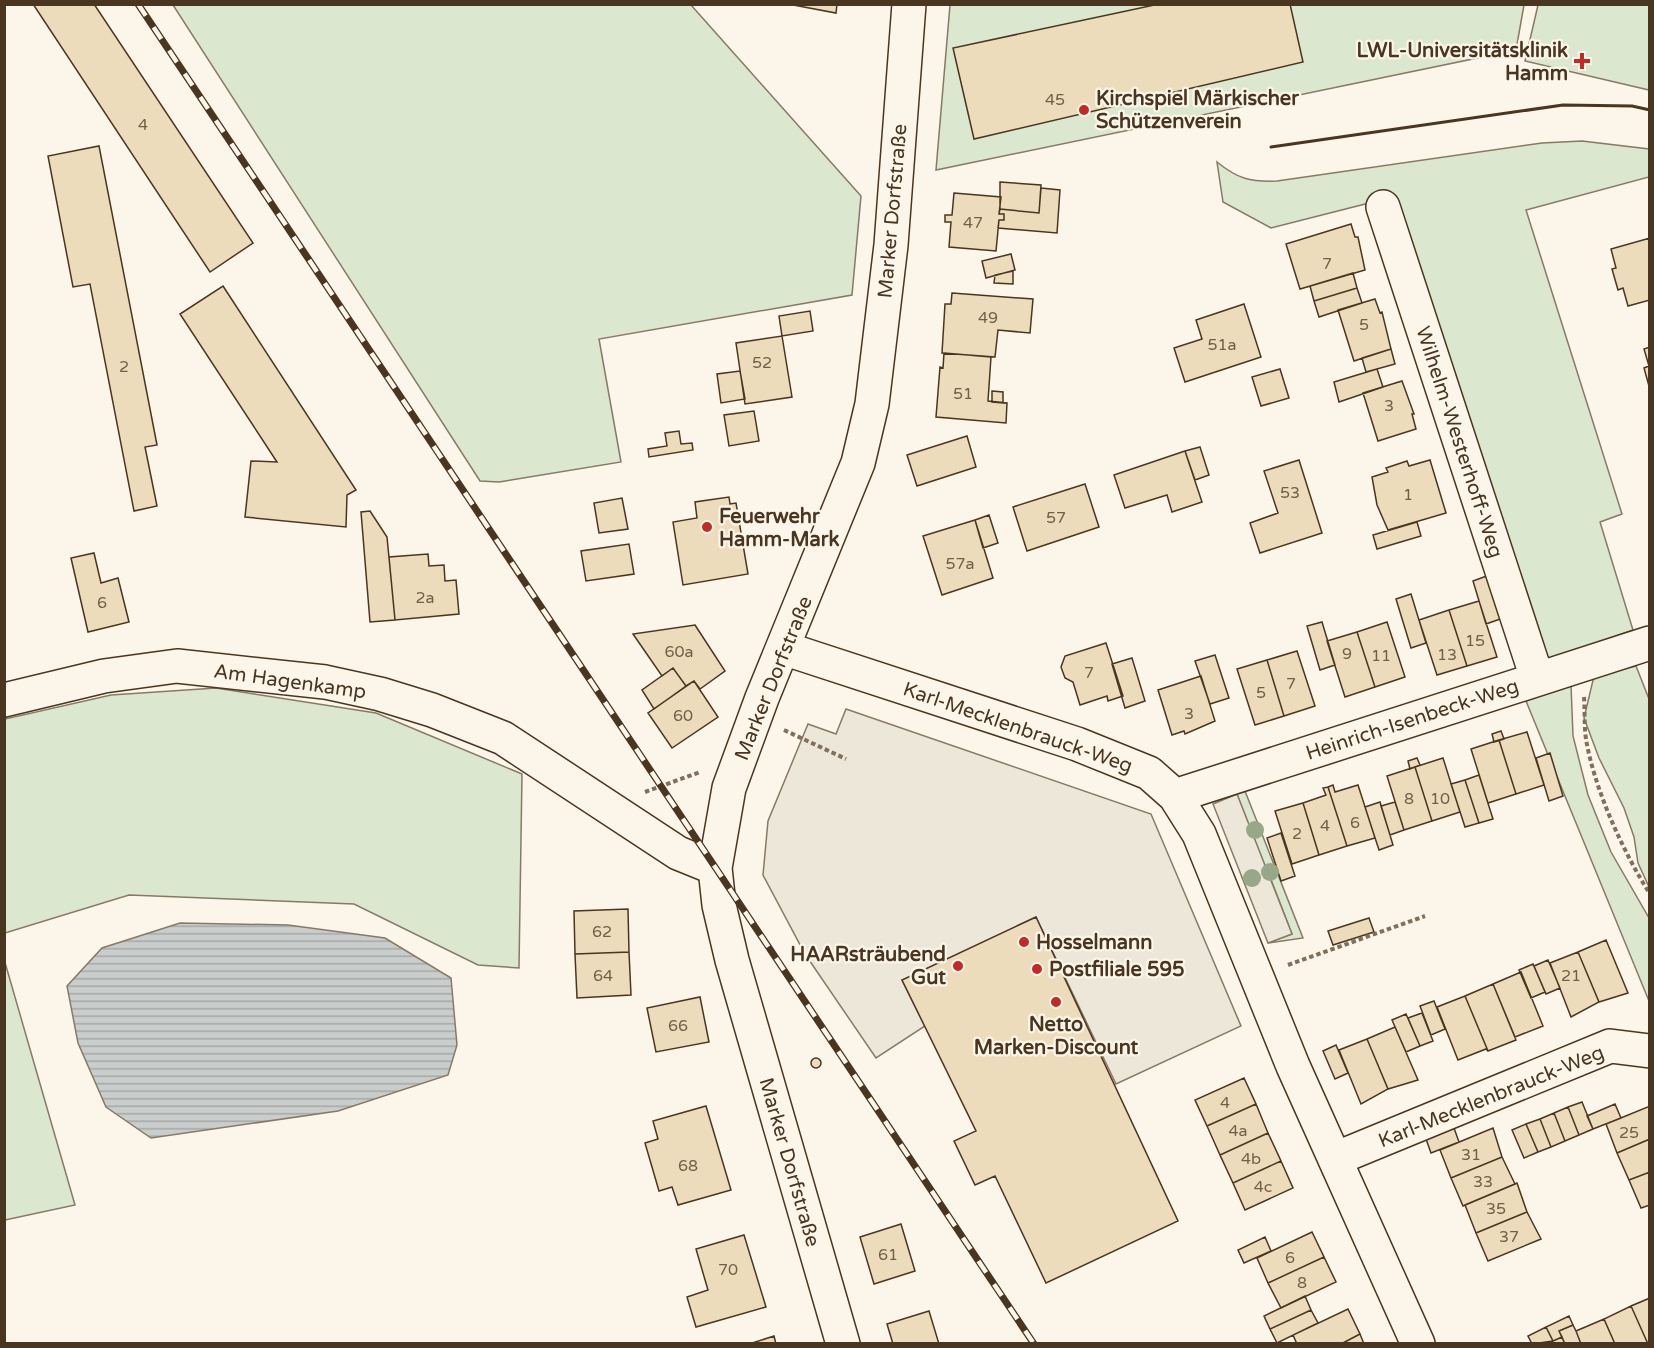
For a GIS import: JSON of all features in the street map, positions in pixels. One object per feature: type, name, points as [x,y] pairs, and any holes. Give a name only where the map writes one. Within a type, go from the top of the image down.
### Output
[{"type":"street","name":"Marker Dorfstraße","points":[[843,1344],[732,960],[719,905],[715,868],[729,788],[858,463],[872,404],[891,245],[909,4]]},
{"type":"street","name":"Wilhelm-Westerhoff-Weg","points":[[1383,207],[1536,678]]},
{"type":"street","name":"Heinrich-Isenbeck-Weg","points":[[1175,796],[1650,643]]},
{"type":"street","name":"Karl-Mecklenbrauck-Weg","points":[[783,648],[1077,744],[1149,773],[1175,796],[1199,834],[1335,1160],[1419,1344]]},
{"type":"street","name":"Am Hagenkamp","points":[[4,700],[104,676],[177,666],[325,682],[432,710],[503,738],[678,853],[715,868]]},
{"type":"street","name":"Karl-Mecklenbrauck-Weg","points":[[1335,1160],[1610,1046],[1650,1051]]},
{"type":"path","points":[[1583,664],[1586,738],[1594,772],[1628,860],[1650,894]]},
{"type":"path","points":[[783,730],[846,759]]},
{"type":"path","points":[[608,806],[706,769],[729,788]]},
{"type":"path","points":[[1257,976],[1425,916]]},
{"type":"green space","points":[[173,5],[691,5],[861,196],[852,295],[599,339],[621,462],[499,482],[480,481]]},
{"type":"green space","name":"Kirchspiel Märkischer Schützenverein","points":[[950,5],[1524,5],[1516,50],[936,170]]},
{"type":"green space","name":"LWL-Universitätsklinik Hamm","points":[[1538,5],[1649,5],[1649,90],[1525,61]]},
{"type":"green space","points":[[1582,141],[1649,149],[1649,177],[1526,210],[1622,514],[1600,522],[1633,630],[1538,663],[1385,199],[1271,228],[1223,202],[1217,162],[1245,178],[1277,181],[1542,143]]},
{"type":"green space","points":[[1636,666],[1649,699],[1649,887],[1638,863],[1634,837],[1624,808],[1599,758],[1584,718],[1594,676]]},
{"type":"green space","points":[[1571,685],[1573,736],[1588,795],[1611,852],[1649,918],[1649,1001],[1526,701]]},
{"type":"green space","points":[[216,688],[376,713],[522,774],[519,968],[478,965],[354,904],[129,895],[5,933],[5,719],[111,695]]},
{"type":"green space","points":[[1243,786],[1303,938],[1268,943],[1292,934],[1270,877],[1246,886],[1242,877],[1256,844],[1235,789]]},
{"type":"green space","points":[[4,959],[75,1205],[5,1220],[4,1220]]},
{"type":"shaded area","points":[[846,709],[1151,814],[1241,1026],[1116,1084],[1036,917],[902,980],[925,1026],[876,1058],[805,954],[763,875],[768,821],[808,724],[836,734]]},
{"type":"shaded area","points":[[1237,794],[1292,934],[1268,943],[1213,804]]},
{"type":"shaded area","points":[[180,923],[288,925],[385,938],[451,978],[457,1045],[448,1075],[338,1111],[151,1138],[106,1107],[78,1043],[67,986],[102,948]]},
{"type":"building","points":[[33,4],[94,4],[253,243],[210,272]]},
{"type":"building","points":[[788,4],[837,4],[836,13]]},
{"type":"building","points":[[1159,4],[1290,4],[1303,62],[974,139],[953,48]]},
{"type":"building","points":[[99,146],[157,445],[145,447],[157,506],[134,511],[90,284],[73,287],[48,156]]},
{"type":"building","points":[[1000,182],[1041,185],[1039,213],[1000,209]]},
{"type":"building","points":[[1041,188],[1060,190],[1057,233],[998,228],[999,220],[1004,220],[1004,214],[999,214],[1000,209],[1039,213]]},
{"type":"building","points":[[954,193],[1001,197],[999,214],[1004,214],[1004,220],[999,220],[996,251],[949,247],[951,222],[945,222],[945,215],[952,215]]},
{"type":"building","points":[[1351,224],[1355,237],[1358,237],[1365,270],[1300,289],[1286,244]]},
{"type":"building","points":[[1650,238],[1650,300],[1628,306],[1623,288],[1618,290],[1612,269],[1616,268],[1611,249]]},
{"type":"building","points":[[1011,254],[1015,270],[986,278],[982,261]]},
{"type":"building","points":[[1013,271],[1013,284],[994,283],[995,275]]},
{"type":"building","points":[[1353,273],[1357,288],[1314,301],[1310,286]]},
{"type":"building","points":[[223,286],[356,490],[347,495],[346,527],[245,517],[251,461],[277,462],[180,314]]},
{"type":"building","points":[[1357,288],[1362,303],[1319,317],[1314,301]]},
{"type":"building","points":[[952,293],[1033,299],[1030,333],[998,330],[995,357],[942,353],[945,304],[951,304]]},
{"type":"building","points":[[1375,299],[1380,313],[1382,312],[1391,349],[1354,361],[1338,310]]},
{"type":"building","points":[[1244,304],[1261,357],[1185,382],[1174,348],[1202,339],[1196,320]]},
{"type":"building","points":[[810,311],[813,331],[782,336],[779,316]]},
{"type":"building","points":[[782,336],[792,397],[745,404],[736,343]]},
{"type":"building","points":[[1650,347],[1649,386],[1644,368],[1649,366],[1644,349]]},
{"type":"building","points":[[1391,349],[1395,364],[1366,372],[1362,358]]},
{"type":"building","points":[[944,353],[991,357],[988,401],[1007,403],[1006,423],[936,417],[940,367],[943,368]]},
{"type":"building","points":[[1280,369],[1289,398],[1261,406],[1252,377]]},
{"type":"building","points":[[1377,369],[1383,387],[1339,402],[1334,382]]},
{"type":"building","points":[[740,371],[745,399],[721,403],[717,374]]},
{"type":"building","points":[[1402,381],[1414,414],[1412,414],[1416,429],[1378,441],[1363,393]]},
{"type":"building","points":[[992,391],[1003,392],[1003,403],[992,402]]},
{"type":"building","points":[[754,411],[759,441],[729,446],[724,415]]},
{"type":"building","points":[[679,431],[681,444],[692,443],[693,450],[649,457],[648,449],[667,446],[665,433]]},
{"type":"building","points":[[967,436],[976,467],[917,486],[907,455]]},
{"type":"building","points":[[1200,447],[1209,475],[1195,480],[1185,451]]},
{"type":"building","points":[[1185,451],[1202,502],[1172,512],[1167,495],[1125,508],[1114,475]]},
{"type":"building","points":[[1299,460],[1322,533],[1260,553],[1250,523],[1278,513],[1264,471]]},
{"type":"building","points":[[1430,460],[1446,513],[1388,530],[1377,505],[1372,477],[1388,472],[1386,468],[1407,461],[1409,466]]},
{"type":"building","points":[[1085,484],[1099,527],[1027,551],[1013,507]]},
{"type":"building","points":[[729,497],[730,504],[736,503],[748,574],[683,585],[673,522],[697,518],[695,502]]},
{"type":"building","points":[[622,498],[628,529],[599,533],[594,503]]},
{"type":"building","points":[[370,511],[387,537],[395,620],[370,622],[361,512]]},
{"type":"building","points":[[989,515],[998,543],[983,548],[975,520]]},
{"type":"building","points":[[975,520],[993,578],[942,595],[923,536]]},
{"type":"building","points":[[1417,522],[1421,536],[1377,549],[1373,535]]},
{"type":"building","points":[[629,544],[634,574],[586,581],[581,551]]},
{"type":"building","points":[[94,553],[101,583],[118,578],[129,622],[88,632],[71,558]]},
{"type":"building","points":[[428,554],[429,566],[444,565],[445,581],[456,580],[459,614],[395,620],[389,557]]},
{"type":"building","points":[[1492,574],[1506,617],[1486,624],[1473,581]]},
{"type":"building","points":[[1411,594],[1426,643],[1411,648],[1396,599]]},
{"type":"building","points":[[1479,601],[1497,657],[1467,666],[1449,610]]},
{"type":"building","points":[[1449,610],[1467,666],[1437,675],[1419,620]]},
{"type":"building","points":[[1322,622],[1335,665],[1320,670],[1307,626]]},
{"type":"building","points":[[1387,622],[1405,677],[1375,687],[1357,632]]},
{"type":"building","points":[[695,625],[725,671],[700,689],[694,681],[686,686],[673,668],[662,676],[633,634]]},
{"type":"building","points":[[1357,632],[1375,687],[1345,697],[1327,641]]},
{"type":"building","points":[[1106,643],[1123,696],[1108,701],[1107,696],[1080,705],[1073,682],[1065,678],[1061,667],[1065,656]]},
{"type":"building","points":[[1297,651],[1315,706],[1284,716],[1267,660]]},
{"type":"building","points":[[1215,655],[1229,698],[1210,704],[1195,661]]},
{"type":"building","points":[[1132,658],[1145,701],[1125,708],[1112,664]]},
{"type":"building","points":[[1267,660],[1284,716],[1255,725],[1237,669]]},
{"type":"building","points":[[673,668],[686,686],[654,709],[642,690]]},
{"type":"building","points":[[1201,676],[1215,721],[1185,734],[1184,731],[1172,735],[1158,690]]},
{"type":"building","points":[[694,681],[718,717],[672,748],[648,713]]},
{"type":"building","points":[[1501,731],[1504,739],[1494,742],[1492,734]]},
{"type":"building","points":[[1527,732],[1544,785],[1516,794],[1499,740]]},
{"type":"building","points":[[1499,740],[1516,794],[1488,803],[1471,749]]},
{"type":"building","points":[[1550,753],[1563,796],[1549,801],[1536,758]]},
{"type":"building","points":[[1417,758],[1420,765],[1410,769],[1408,761]]},
{"type":"building","points":[[1443,758],[1460,812],[1432,821],[1415,767]]},
{"type":"building","points":[[1415,767],[1432,821],[1404,830],[1387,776]]},
{"type":"building","points":[[1479,775],[1493,819],[1479,823],[1465,780]]},
{"type":"building","points":[[1465,780],[1479,823],[1465,827],[1451,784]]},
{"type":"building","points":[[1333,785],[1335,792],[1358,785],[1375,838],[1347,846],[1328,787]]},
{"type":"building","points":[[1328,787],[1347,846],[1319,855],[1303,803],[1326,795],[1323,788]]},
{"type":"building","points":[[1380,802],[1393,845],[1379,850],[1365,807]]},
{"type":"building","points":[[1395,802],[1404,830],[1390,835],[1381,806]]},
{"type":"building","points":[[1303,803],[1319,855],[1292,864],[1275,811]]},
{"type":"building","points":[[1281,833],[1295,876],[1281,881],[1267,838]]},
{"type":"building","points":[[628,909],[629,952],[575,954],[574,911]]},
{"type":"building","points":[[1036,917],[1178,1221],[1046,1283],[995,1176],[975,1185],[954,1141],[976,1131],[902,980]]},
{"type":"building","points":[[1369,918],[1374,932],[1333,945],[1328,931]]},
{"type":"building","points":[[1606,940],[1628,993],[1599,1002],[1578,952]]},
{"type":"building","points":[[629,952],[631,995],[577,998],[575,954]]},
{"type":"building","points":[[1578,952],[1599,1002],[1571,1017],[1550,963]]},
{"type":"building","points":[[1548,960],[1560,988],[1546,994],[1534,966]]},
{"type":"building","points":[[1533,964],[1545,992],[1531,998],[1519,970]]},
{"type":"building","points":[[1521,972],[1543,1026],[1515,1037],[1493,984]]},
{"type":"building","points":[[1493,984],[1516,1040],[1488,1051],[1465,996]]},
{"type":"building","points":[[1465,996],[1488,1051],[1486,1049],[1458,1060],[1437,1007]]},
{"type":"building","points":[[700,997],[709,1042],[656,1052],[647,1008]]},
{"type":"building","points":[[1434,1001],[1445,1029],[1431,1035],[1420,1006]]},
{"type":"building","points":[[1422,1013],[1433,1041],[1420,1046],[1408,1018]]},
{"type":"building","points":[[1406,1014],[1420,1046],[1406,1052],[1392,1020]]},
{"type":"building","points":[[1395,1027],[1418,1080],[1388,1089],[1367,1039]]},
{"type":"building","points":[[1367,1039],[1388,1089],[1361,1104],[1339,1050]]},
{"type":"building","points":[[1336,1045],[1348,1073],[1335,1079],[1323,1051]]},
{"type":"building","points":[[816,1058],[820,1059],[820,1067],[816,1068],[812,1067],[811,1063],[812,1059]]},
{"type":"building","points":[[1244,1078],[1256,1104],[1207,1126],[1195,1100]]},
{"type":"building","points":[[1582,1102],[1593,1129],[1579,1135],[1568,1107]]},
{"type":"building","points":[[1256,1104],[1268,1133],[1220,1155],[1207,1126]]},
{"type":"building","points":[[1615,1104],[1621,1118],[1593,1129],[1587,1116]]},
{"type":"building","points":[[706,1106],[731,1190],[678,1205],[672,1187],[659,1191],[645,1143],[658,1139],[653,1121]]},
{"type":"building","points":[[1650,1106],[1650,1139],[1617,1153],[1606,1124]]},
{"type":"building","points":[[1568,1107],[1579,1135],[1565,1141],[1554,1113]]},
{"type":"building","points":[[1554,1113],[1565,1141],[1551,1147],[1540,1119]]},
{"type":"building","points":[[1540,1119],[1551,1147],[1538,1152],[1526,1124]]},
{"type":"building","points":[[1526,1124],[1538,1152],[1524,1158],[1512,1130]]},
{"type":"building","points":[[1454,1128],[1459,1142],[1431,1153],[1426,1139]]},
{"type":"building","points":[[1493,1128],[1502,1157],[1451,1178],[1440,1150]]},
{"type":"building","points":[[1268,1133],[1281,1161],[1233,1183],[1220,1155]]},
{"type":"building","points":[[1650,1139],[1650,1172],[1629,1180],[1617,1153]]},
{"type":"building","points":[[1502,1157],[1515,1184],[1463,1206],[1451,1178]]},
{"type":"building","points":[[1281,1161],[1293,1188],[1245,1210],[1233,1183]]},
{"type":"building","points":[[1650,1172],[1650,1205],[1641,1208],[1629,1180]]},
{"type":"building","points":[[1517,1183],[1527,1212],[1476,1233],[1465,1205]]},
{"type":"building","points":[[1527,1212],[1541,1239],[1488,1261],[1476,1233]]},
{"type":"building","points":[[901,1224],[915,1271],[874,1284],[860,1237]]},
{"type":"building","points":[[1312,1232],[1324,1257],[1268,1283],[1257,1258]]},
{"type":"building","points":[[744,1235],[766,1307],[696,1327],[687,1297],[708,1290],[696,1249]]},
{"type":"building","points":[[1265,1237],[1271,1251],[1244,1263],[1238,1250]]},
{"type":"building","points":[[1324,1257],[1336,1282],[1281,1308],[1268,1283]]},
{"type":"building","points":[[1305,1296],[1311,1310],[1270,1329],[1264,1316]]},
{"type":"building","points":[[1650,1298],[1650,1344],[1648,1344],[1631,1306]]},
{"type":"building","points":[[1631,1306],[1648,1344],[1615,1344],[1604,1319]]},
{"type":"building","points":[[1348,1309],[1360,1334],[1341,1344],[1297,1344],[1293,1335]]},
{"type":"building","points":[[1311,1310],[1318,1323],[1277,1343],[1270,1329]]},
{"type":"building","points":[[929,1311],[939,1344],[893,1344],[887,1324]]},
{"type":"building","points":[[1569,1316],[1573,1325],[1559,1331],[1562,1337],[1553,1341],[1546,1327]]},
{"type":"building","points":[[1604,1319],[1615,1344],[1581,1344],[1576,1331]]},
{"type":"building","points":[[1573,1325],[1581,1344],[1565,1344],[1559,1331]]},
{"type":"building","points":[[1546,1327],[1553,1341],[1532,1344],[1528,1336]]},
{"type":"building","points":[[1360,1334],[1364,1344],[1341,1344]]},
{"type":"building","points":[[774,1336],[776,1344],[749,1344]]},
{"type":"building","points":[[1562,1337],[1565,1344],[1548,1344],[1553,1341]]},
{"type":"railway","points":[[138,4],[1034,1344]]},
{"type":"wall","points":[[1271,147],[1563,105],[1632,106],[1650,110]]},
{"type":"place","name":"LWL-Universitätsklinik Hamm","points":[[1582,61]]},
{"type":"place","name":"Kirchspiel Märkischer Schützenverein","points":[[1084,110]]},
{"type":"place","name":"Feuerwehr Hamm-Mark","points":[[707,527]]},
{"type":"place","name":"Hosselmann","points":[[1024,942]]},
{"type":"place","name":"HAARsträubend Gut","points":[[958,966]]},
{"type":"place","name":"Postfiliale 595","points":[[1037,969]]},
{"type":"place","name":"Netto Marken-Discount","points":[[1056,1002]]}]
